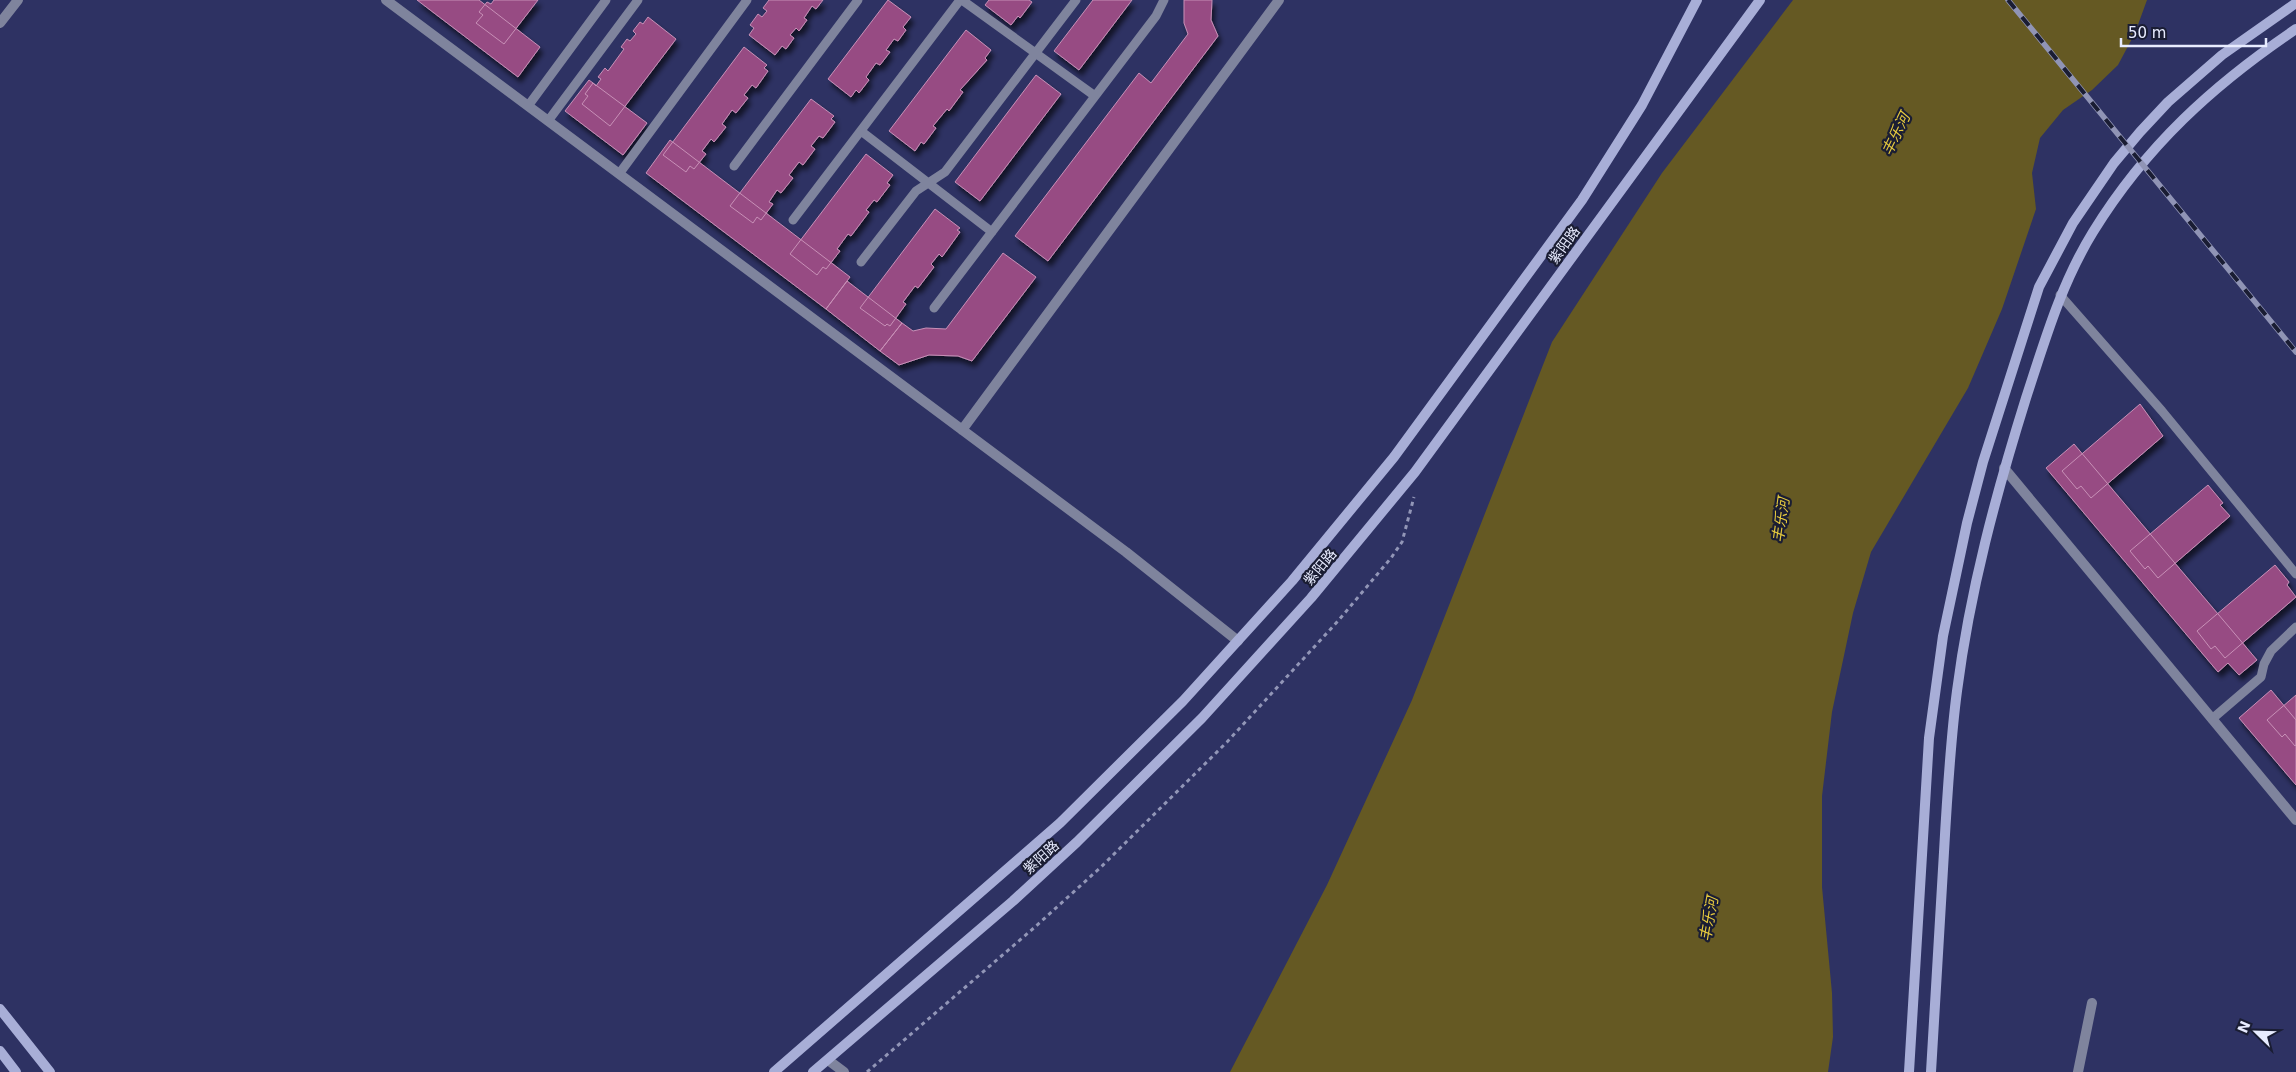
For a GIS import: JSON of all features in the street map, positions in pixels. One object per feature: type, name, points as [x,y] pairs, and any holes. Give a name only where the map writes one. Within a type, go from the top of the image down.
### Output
[{"type":"main road","name":"紫阳路","points":[[774,1072],[1060,823],[1156,728],[1238,641],[1338,526],[1394,457],[1555,238],[1613,153],[1642,105],[1697,0]]},
{"type":"main road","name":"紫阳路","points":[[813,1072],[1012,901],[1077,842],[1202,718],[1306,605],[1415,472],[1760,0]]},
{"type":"main road","points":[[1909,1072],[1930,738],[1943,636],[1966,523],[1983,462],[2040,287],[2073,222],[2114,163],[2140,132],[2168,102],[2216,60],[2296,3]]},
{"type":"main road","points":[[1931,1072],[1951,740],[1957,690],[1974,590],[2004,468],[2060,295],[2079,256],[2106,212],[2156,146],[2212,91],[2296,29]]},
{"type":"main road","points":[[0,1009],[50,1072]]},
{"type":"main road","points":[[0,1051],[16,1072]]},
{"type":"street","points":[[0,23],[18,0]]},
{"type":"street","points":[[386,0],[1126,552],[1238,641]]},
{"type":"street","points":[[962,430],[1280,0]]},
{"type":"street","points":[[2004,468],[2296,820]]},
{"type":"street","points":[[2078,1072],[2092,1003]]},
{"type":"street","points":[[828,1060],[844,1072]]},
{"type":"lane","points":[[528,106],[606,0]]},
{"type":"lane","points":[[548,121],[638,0]]},
{"type":"lane","points":[[619,174],[748,0]]},
{"type":"lane","points":[[734,166],[858,0]]},
{"type":"lane","points":[[793,220],[961,0],[1095,96]]},
{"type":"lane","points":[[861,262],[916,191],[946,172],[1076,0]]},
{"type":"lane","points":[[934,308],[1156,16],[1164,0]]},
{"type":"lane","points":[[860,131],[992,232]]},
{"type":"lane","points":[[2060,295],[2162,411],[2296,574]]},
{"type":"lane","points":[[2212,719],[2261,677],[2264,664],[2271,651],[2296,627]]},
{"type":"path","points":[[867,1072],[1072,894],[1165,806],[1233,736],[1338,621],[1391,558],[1402,542],[1416,488]]},
{"type":"water","name":"丰乐河","points":[[1793,0],[2147,0],[2135,33],[2118,65],[2092,90],[2063,110],[2040,138],[2032,173],[2036,209],[2002,309],[1968,388],[1871,552],[1853,613],[1832,712],[1822,796],[1822,887],[1832,993],[1833,1037],[1828,1072],[1230,1072],[1327,885],[1412,700],[1552,342],[1662,173]]},
{"type":"building","points":[[417,0],[479,0],[540,47],[518,77]]},
{"type":"building","points":[[494,0],[538,0],[504,44],[476,23],[483,15],[479,12],[487,2],[491,4]]},
{"type":"building","points":[[769,0],[823,0],[816,9],[812,6],[804,18],[807,20],[799,31],[796,28],[790,35],[794,38],[786,49],[782,46],[775,55],[749,35],[754,28],[750,25],[758,14],[762,17],[767,11],[763,8]]},
{"type":"building","points":[[888,0],[911,17],[903,27],[906,30],[898,41],[894,39],[886,50],[890,52],[880,65],[876,63],[866,77],[869,80],[859,93],[856,90],[851,97],[828,79]]},
{"type":"building","points":[[989,0],[1029,0],[1032,2],[1020,18],[1018,16],[1011,25],[985,5]]},
{"type":"building","points":[[1093,0],[1132,0],[1079,70],[1054,51]]},
{"type":"building","points":[[1184,0],[1212,0],[1211,20],[1218,36],[1048,261],[1015,236],[1139,73],[1151,83],[1188,34],[1184,23]]},
{"type":"building","points":[[648,17],[676,39],[610,126],[582,104],[588,96],[585,94],[593,83],[596,86],[601,79],[598,77],[605,68],[608,71],[624,49],[621,47],[627,39],[630,41],[636,34],[633,31],[640,22],[643,24]]},
{"type":"building","points":[[966,30],[991,50],[985,58],[987,60],[960,90],[963,92],[949,111],[947,109],[933,126],[936,128],[924,144],[921,142],[915,151],[889,131]]},
{"type":"building","points":[[744,47],[767,65],[764,68],[768,71],[756,88],[752,85],[744,95],[748,98],[736,113],[732,110],[722,124],[726,127],[714,142],[711,139],[702,151],[706,154],[694,169],[690,166],[686,172],[663,155]]},
{"type":"building","points":[[1036,75],[1061,94],[980,201],[955,182]]},
{"type":"building","points":[[589,80],[647,123],[623,155],[565,111]]},
{"type":"building","points":[[811,99],[834,116],[831,119],[835,122],[823,138],[819,136],[811,146],[815,149],[803,165],[799,162],[789,175],[793,178],[781,193],[777,190],[769,202],[773,204],[761,220],[757,217],[753,223],[730,206]]},
{"type":"building","points":[[670,140],[850,277],[826,309],[646,173]]},
{"type":"building","points":[[866,154],[893,175],[887,183],[890,185],[877,202],[874,200],[866,210],[869,212],[851,236],[848,234],[837,249],[840,251],[826,269],[823,267],[817,275],[790,254]]},
{"type":"building","points":[[935,209],[960,228],[957,230],[960,232],[942,257],[939,254],[931,264],[934,267],[918,288],[915,286],[903,302],[906,304],[890,326],[887,324],[885,326],[860,308]]},
{"type":"building","points":[[1003,253],[1036,277],[972,361],[958,356],[929,355],[899,365],[880,351],[902,323],[913,331],[926,328],[946,329]]},
{"type":"building","points":[[847,281],[902,323],[880,351],[826,309]]},
{"type":"building","points":[[2140,404],[2163,436],[2091,498],[2081,486],[2077,489],[2062,471]]},
{"type":"building","points":[[2074,444],[2257,660],[2239,675],[2228,663],[2218,672],[2046,468]]},
{"type":"building","points":[[2208,485],[2223,503],[2220,505],[2230,516],[2158,578],[2148,566],[2145,569],[2130,551]]},
{"type":"building","points":[[2275,565],[2289,582],[2287,585],[2296,597],[2225,658],[2215,646],[2211,649],[2197,631]]},
{"type":"building","points":[[2271,690],[2296,720],[2296,785],[2239,718]]},
{"type":"building","points":[[2296,695],[2295,746],[2285,734],[2282,737],[2267,720]]},
{"type":"railway","points":[[2008,0],[2296,352]]}]
